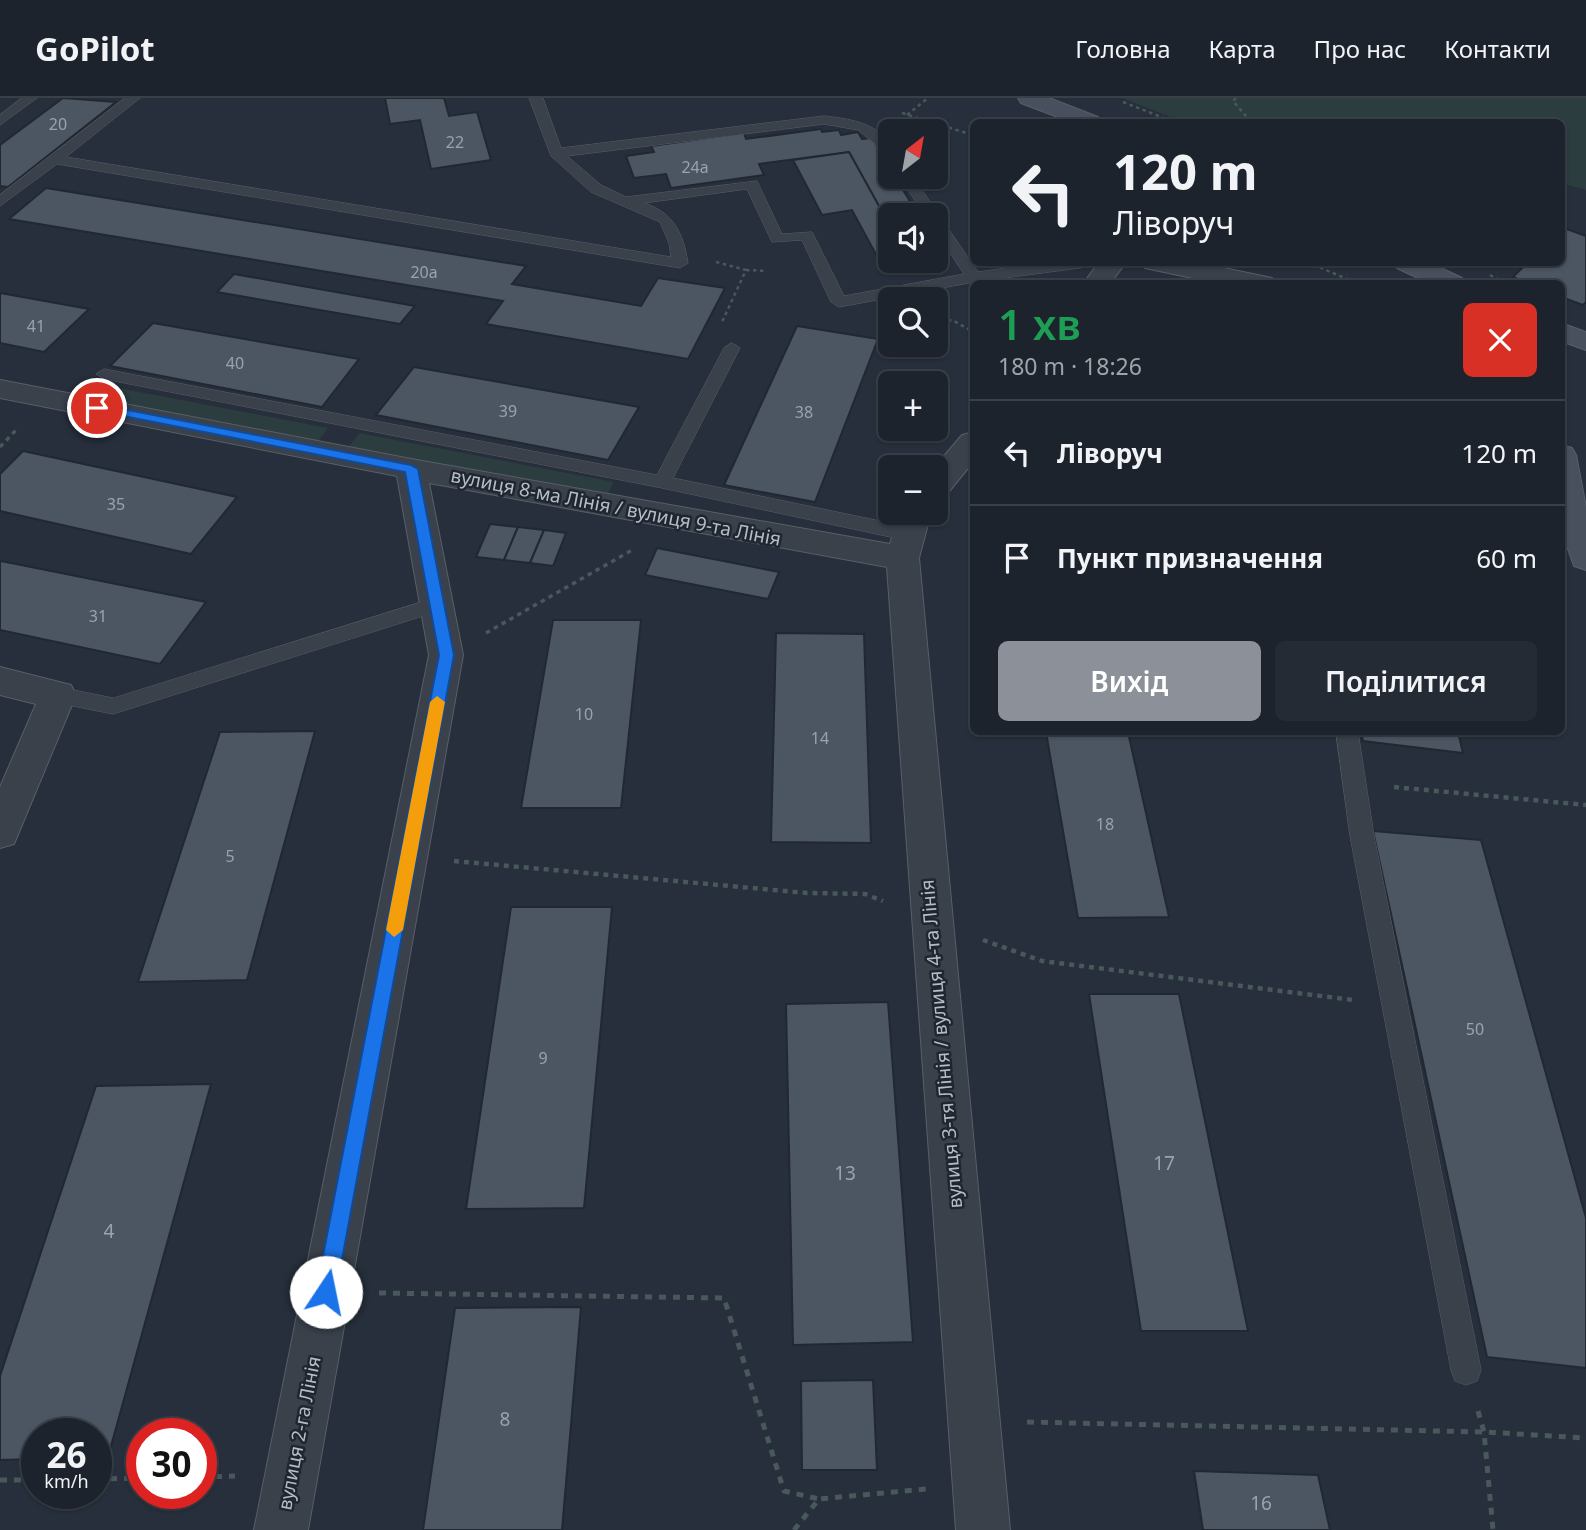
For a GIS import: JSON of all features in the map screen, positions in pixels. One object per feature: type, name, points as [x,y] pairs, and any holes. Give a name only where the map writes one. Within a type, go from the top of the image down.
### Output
[{"type":"street","points":[[1029,98],[1082,119]]},
{"type":"street","points":[[1099,280],[1110,266]]},
{"type":"street","points":[[1174,266],[1243,280]]},
{"type":"street","points":[[1415,266],[1444,280]]},
{"type":"street","points":[[1565,333],[1586,342]]},
{"type":"street","name":"вулиця 8-ма Лінія / вулиця 9-та Лінія","points":[[0,388],[686,520],[909,535]]},
{"type":"street","points":[[948,472],[970,446]]},
{"type":"street","name":"вулиця 2-га Лінія","points":[[281,1530],[446,655],[411,469]]},
{"type":"street","points":[[1565,499],[1586,558]]},
{"type":"street","name":"вулиця 3-тя Лінія / вулиця 4-та Лінія","points":[[909,535],[931,921],[983,1530]]},
{"type":"street","points":[[0,681],[58,695],[0,832]]},
{"type":"lane","points":[[0,121],[30,98]]},
{"type":"lane","points":[[0,202],[133,98]]},
{"type":"lane","points":[[53,159],[680,262],[675,231],[660,214],[601,192],[556,153],[536,98]]},
{"type":"lane","points":[[556,153],[824,120],[854,124],[878,135]]},
{"type":"lane","points":[[231,188],[247,173]]},
{"type":"lane","points":[[628,201],[752,184],[777,239],[807,235],[839,302],[974,277],[1057,266]]},
{"type":"lane","points":[[948,239],[974,277]]},
{"type":"lane","points":[[662,482],[732,348]]},
{"type":"lane","points":[[104,374],[662,482],[909,535]]},
{"type":"lane","points":[[58,695],[113,706],[438,604]]},
{"type":"lane","points":[[1347,735],[1362,836],[1466,1370]]},
{"type":"path","points":[[908,115],[928,98]]},
{"type":"path","points":[[1113,98],[1166,119]]},
{"type":"path","points":[[1236,98],[1233,102],[1248,119]]},
{"type":"path","points":[[895,111],[970,134]]},
{"type":"path","points":[[679,252],[746,270],[721,323],[732,348]]},
{"type":"path","points":[[1316,266],[1350,280]]},
{"type":"path","points":[[948,320],[970,330]]},
{"type":"path","points":[[446,655],[686,520]]},
{"type":"path","points":[[1354,784],[1586,805]]},
{"type":"path","points":[[408,858],[807,893],[865,894],[1042,961],[1307,994]]},
{"type":"path","points":[[326,1292],[724,1298],[784,1491],[819,1499],[979,1484]]},
{"type":"path","points":[[972,1422],[1111,1422],[1485,1432],[1586,1438]]},
{"type":"path","points":[[1485,1432],[1493,1530]]},
{"type":"path","points":[[0,1480],[21,1480]]},
{"type":"path","points":[[794,1530],[819,1499]]},
{"type":"shaded area","points":[[1122,98],[1586,98],[1586,190],[1565,184],[1565,119],[1175,119]]},
{"type":"shaded area","points":[[93,383],[328,428],[315,446],[77,400]]},
{"type":"shaded area","points":[[359,433],[614,482],[604,501],[346,451]]},
{"type":"building","points":[[63,98],[116,102],[8,187],[0,186],[0,145]]},
{"type":"building","points":[[385,98],[444,98],[449,116],[477,112],[491,160],[431,169],[420,120],[390,124]]},
{"type":"building","points":[[821,129],[822,132],[839,130],[841,135],[858,132],[862,139],[872,138],[878,148],[878,189],[902,189],[911,203],[878,204],[849,152],[759,164],[764,175],[671,188],[666,174],[634,178],[626,156],[654,152],[651,146],[744,133],[746,139]]},
{"type":"building","points":[[849,152],[878,204],[878,258],[852,210],[822,215],[793,160]]},
{"type":"building","points":[[46,188],[526,266],[512,284],[641,306],[658,278],[725,288],[688,359],[486,324],[503,301],[9,219]]},
{"type":"building","points":[[1565,228],[1586,236],[1586,302],[1583,305],[1565,298],[1565,280],[1520,280],[1513,277],[1524,266],[1565,266]]},
{"type":"building","points":[[234,274],[415,306],[400,324],[217,292]]},
{"type":"building","points":[[0,293],[89,309],[44,352],[0,343]]},
{"type":"building","points":[[153,323],[359,359],[322,407],[110,366]]},
{"type":"building","points":[[797,326],[878,339],[815,502],[724,485]]},
{"type":"building","points":[[414,367],[639,407],[608,460],[376,415]]},
{"type":"building","points":[[23,451],[237,497],[191,554],[0,511],[0,474]]},
{"type":"building","points":[[490,524],[518,527],[504,560],[476,557]]},
{"type":"building","points":[[518,527],[544,530],[530,563],[504,560]]},
{"type":"building","points":[[544,530],[566,533],[553,566],[530,563]]},
{"type":"building","points":[[657,548],[779,572],[768,599],[645,575]]},
{"type":"building","points":[[0,562],[206,602],[160,664],[0,630]]},
{"type":"building","points":[[553,620],[641,620],[621,808],[521,808]]},
{"type":"building","points":[[776,633],[864,634],[871,843],[771,842]]},
{"type":"building","points":[[315,731],[247,980],[138,982],[220,732]]},
{"type":"building","points":[[1047,735],[1129,735],[1169,917],[1078,918]]},
{"type":"building","points":[[1362,735],[1459,735],[1463,753],[1363,741]]},
{"type":"building","points":[[1373,831],[1481,840],[1586,1218],[1586,1368],[1487,1357]]},
{"type":"building","points":[[511,907],[612,907],[584,1208],[466,1209]]},
{"type":"building","points":[[1089,994],[1179,994],[1248,1331],[1141,1331]]},
{"type":"building","points":[[888,1002],[913,1342],[793,1345],[786,1004]]},
{"type":"building","points":[[211,1084],[112,1443],[112,1418],[21,1418],[21,1459],[0,1460],[0,1376],[96,1086]]},
{"type":"building","points":[[581,1307],[562,1530],[423,1530],[455,1308]]},
{"type":"building","points":[[873,1380],[877,1470],[802,1470],[801,1381]]},
{"type":"building","points":[[1194,1471],[1318,1475],[1330,1530],[1203,1530]]},
{"type":"slow traffic","points":[[394,930],[437,702]]},
{"type":"route","points":[[97,408],[411,469],[446,655],[326,1292]]}]
